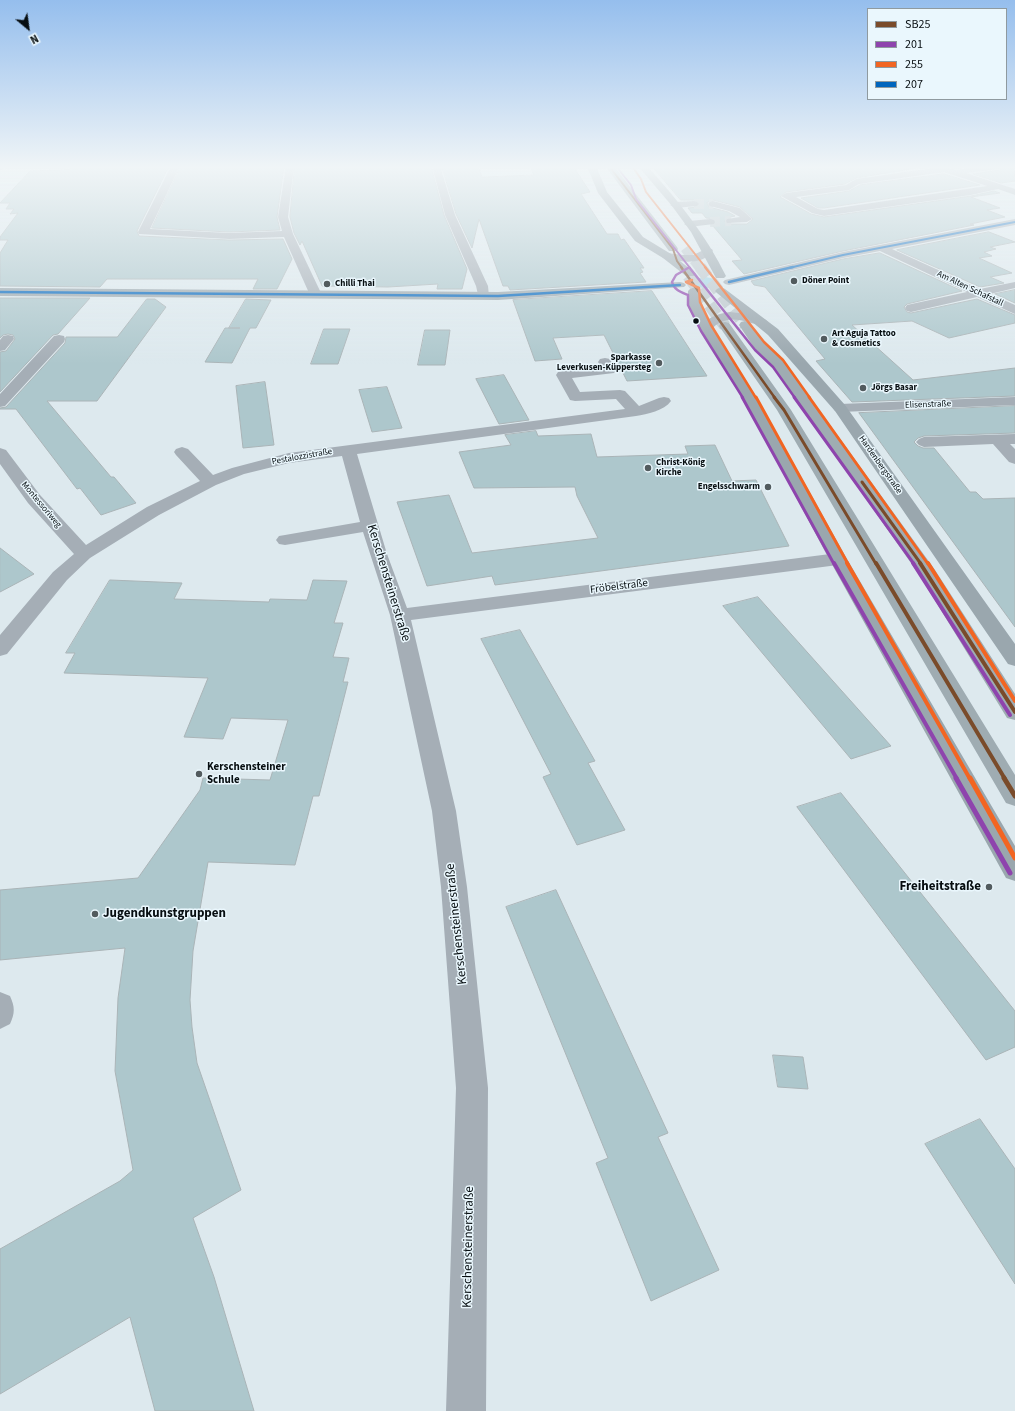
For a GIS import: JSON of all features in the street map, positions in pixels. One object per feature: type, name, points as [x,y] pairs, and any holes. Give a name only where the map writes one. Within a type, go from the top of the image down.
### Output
[{"type":"highway","points":[[656,232],[670,252]]},
{"type":"highway","points":[[672,232],[685,248]]},
{"type":"highway","points":[[753,323],[760,346],[778,363],[928,574],[1015,712]]},
{"type":"highway","points":[[725,326],[784,410],[1015,796]]},
{"type":"main road","points":[[633,232],[639,239],[670,252],[690,274]]},
{"type":"main road","name":"Hardenbergstraße","points":[[695,232],[708,251],[731,301],[753,323],[773,332],[840,408],[1015,659]]},
{"type":"main road","points":[[0,292],[315,293],[483,296],[680,285],[694,291],[710,293],[723,283],[704,273],[690,274],[680,278],[678,282],[680,285]]},
{"type":"main road","points":[[694,291],[694,303],[706,328],[753,403],[838,559],[1015,870]]},
{"type":"street","points":[[143,232],[229,236],[288,234],[315,293]]},
{"type":"street","points":[[458,232],[482,286],[483,296]]},
{"type":"street","points":[[723,283],[882,248],[965,232]]},
{"type":"street","name":"Am Alten Schafstall","points":[[882,248],[1015,310]]},
{"type":"street","points":[[670,252],[677,258],[691,258],[702,256],[708,251]]},
{"type":"street","points":[[911,308],[1015,285]]},
{"type":"street","points":[[706,328],[712,321],[724,317],[740,316],[753,323]]},
{"type":"street","points":[[0,403],[60,339]]},
{"type":"street","points":[[605,362],[609,370],[563,375],[575,397],[620,394],[636,412]]},
{"type":"street","name":"Pestalozzistraße","points":[[0,649],[60,576],[84,554],[153,511],[210,482],[238,471],[288,458],[348,449],[636,412],[653,407],[664,401]]},
{"type":"street","name":"Elisenstraße","points":[[840,408],[1015,401]]},
{"type":"street","points":[[924,442],[1015,439]]},
{"type":"street","points":[[998,440],[1015,459]]},
{"type":"street","name":"Kerschensteinerstraße","points":[[348,449],[370,526],[400,615],[444,811],[454,887],[472,1088],[466,1411]]},
{"type":"street","points":[[182,452],[210,482]]},
{"type":"street","name":"Montessoriweg","points":[[0,453],[34,499],[84,554]]},
{"type":"street","points":[[285,540],[370,526]]},
{"type":"street","name":"Fröbelstraße","points":[[400,615],[838,559]]},
{"type":"street","points":[[0,1006],[0,1014]]},
{"type":"shaded area","points":[[706,277],[715,279],[719,283],[718,285],[711,288],[704,288],[697,287],[691,283],[692,279]]},
{"type":"building","points":[[4,232],[137,232],[139,236],[229,240],[283,239],[292,259],[277,289],[253,289],[258,279],[107,279],[100,287],[0,286],[0,253],[8,240],[0,240],[0,237]]},
{"type":"building","points":[[451,232],[467,269],[462,289],[437,289],[438,284],[388,287],[322,286],[302,241],[300,245],[294,233]]},
{"type":"building","points":[[464,232],[476,232],[472,248]]},
{"type":"building","points":[[484,232],[606,232],[607,234],[618,234],[621,240],[624,239],[644,268],[640,268],[643,272],[640,273],[646,282],[510,290],[508,286],[503,286]]},
{"type":"building","points":[[718,232],[940,232],[843,251],[744,274],[732,261],[742,260]]},
{"type":"building","points":[[989,232],[1015,242],[990,247],[996,249],[984,252],[992,256],[979,258],[1012,273],[990,277],[1004,283],[980,287],[897,250]]},
{"type":"building","points":[[880,253],[962,291],[907,304],[904,307],[907,312],[911,313],[977,299],[1015,315],[1015,323],[949,338],[912,321],[852,325],[913,380],[1015,368],[1015,396],[852,402],[816,361],[825,359],[765,287],[754,285],[751,281],[843,259]]},
{"type":"building","points":[[1015,290],[1015,303],[995,294]]},
{"type":"building","points":[[652,291],[707,376],[627,381],[604,335],[553,338],[562,359],[535,361],[513,300]]},
{"type":"building","points":[[0,298],[90,298],[58,334],[53,335],[0,392],[0,352],[6,351],[15,339],[13,335],[8,334],[3,335],[0,338]]},
{"type":"building","points":[[147,299],[155,299],[166,307],[97,401],[47,401],[111,477],[114,477],[136,503],[101,515],[80,488],[77,489],[16,409],[0,408],[6,407],[65,343],[66,337],[117,337]]},
{"type":"building","points":[[246,299],[271,300],[256,328],[250,328],[232,363],[205,362],[225,328],[229,328]]},
{"type":"building","points":[[324,329],[350,329],[338,364],[311,364]]},
{"type":"building","points":[[425,330],[450,330],[445,365],[418,365]]},
{"type":"building","points":[[504,375],[529,420],[499,424],[476,379]]},
{"type":"building","points":[[265,382],[274,445],[243,448],[236,386]]},
{"type":"building","points":[[387,387],[402,428],[372,432],[359,390]]},
{"type":"building","points":[[1015,406],[1015,433],[924,436],[918,438],[914,442],[923,448],[934,448],[970,492],[976,492],[983,499],[1015,498],[1015,627],[859,413]]},
{"type":"building","points":[[536,431],[538,436],[591,434],[597,457],[688,454],[685,446],[715,445],[732,481],[756,480],[789,546],[495,585],[492,576],[427,586],[397,502],[449,495],[472,553],[598,538],[577,496],[575,487],[474,488],[459,452],[511,445],[505,435]]},
{"type":"building","points":[[0,548],[34,574],[0,592]]},
{"type":"building","points":[[110,580],[182,583],[174,599],[269,602],[270,599],[307,600],[313,580],[347,581],[334,623],[343,623],[333,657],[349,658],[343,682],[348,682],[319,796],[313,796],[295,865],[208,862],[193,951],[190,1000],[197,1063],[241,1190],[193,1218],[214,1277],[254,1411],[155,1411],[130,1317],[0,1394],[0,1249],[120,1181],[133,1170],[115,1071],[118,998],[125,948],[0,960],[0,890],[138,878],[200,790],[203,778],[270,780],[288,720],[231,718],[223,739],[184,737],[208,678],[64,673],[75,653],[66,653]]},
{"type":"building","points":[[758,597],[891,746],[851,759],[723,606]]},
{"type":"building","points":[[520,630],[595,761],[588,763],[625,830],[577,845],[543,777],[551,774],[481,639]]},
{"type":"building","points":[[841,793],[1015,1011],[1015,1047],[986,1060],[797,807]]},
{"type":"building","points":[[556,890],[668,1133],[658,1137],[719,1270],[651,1301],[596,1163],[608,1158],[506,907]]},
{"type":"building","points":[[773,1055],[803,1057],[808,1089],[778,1087]]},
{"type":"building","points":[[980,1119],[1015,1169],[1015,1284],[925,1144]]},
{"type":"tunnel","points":[[685,248],[700,268]]},
{"type":"tunnel","points":[[700,267],[745,325]]},
{"type":"tunnel","points":[[688,276],[725,326]]},
{"type":"transit line","name":"SB25","points":[[660,232],[673,249],[677,261],[784,410],[1015,796]]},
{"type":"transit line","name":"201","points":[[662,232],[755,350],[773,367],[923,577],[1010,715]]},
{"type":"transit line","name":"255","points":[[677,232],[764,342],[783,360],[933,571],[1015,701]]},
{"type":"transit line","name":"207","points":[[729,282],[843,255],[964,232]]},
{"type":"transit line","name":"201","points":[[688,268],[676,275],[672,282],[673,286],[688,295],[688,305],[701,331],[748,406],[833,562],[1010,873]]},
{"type":"transit line","name":"255","points":[[692,280],[686,282],[699,288],[700,302],[711,325],[758,400],[843,556],[1015,858]]},
{"type":"transit line","name":"207","points":[[0,292],[498,296],[680,285]]},
{"type":"transit line","name":"SB25","points":[[862,482],[928,574],[1015,712]]},
{"type":"place","name":"Döner Point","points":[[794,281]]},
{"type":"place","name":"Chilli Thai","points":[[327,284]]},
{"type":"place","name":"Art Aguja Tattoo & Cosmetics","points":[[824,339]]},
{"type":"place","name":"Sparkasse Leverkusen-Küppersteg","points":[[659,363]]},
{"type":"place","name":"Jörgs Basar","points":[[863,388]]},
{"type":"place","name":"Christ-König Kirche","points":[[648,468]]},
{"type":"place","name":"Engelsschwarm","points":[[768,487]]},
{"type":"place","name":"Kerschensteiner Schule","points":[[199,774]]},
{"type":"place","name":"Freiheitstraße","points":[[989,887]]},
{"type":"place","name":"Jugendkunstgruppen","points":[[95,914]]}]
